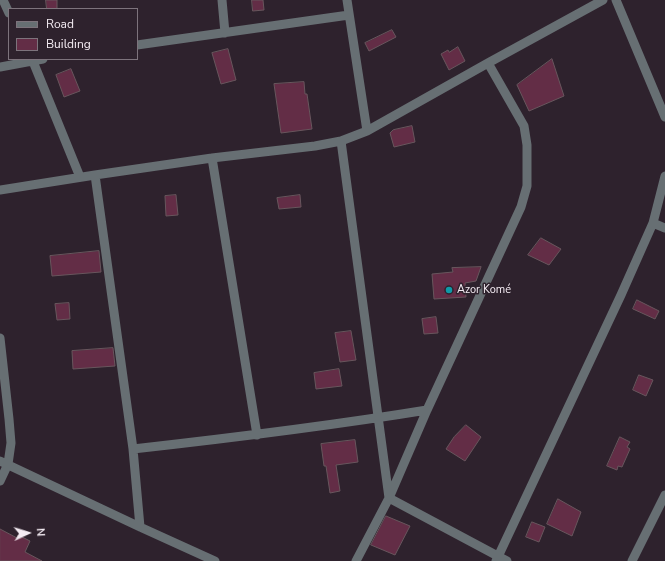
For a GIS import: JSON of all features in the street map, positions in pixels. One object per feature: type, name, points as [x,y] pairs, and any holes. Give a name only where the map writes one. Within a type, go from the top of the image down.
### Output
[{"type":"street","points":[[3,0],[8,11]]},
{"type":"street","points":[[222,0],[225,33]]},
{"type":"street","points":[[347,0],[367,131]]},
{"type":"street","points":[[0,190],[80,177],[212,158],[314,146],[340,141],[367,131],[603,0]]},
{"type":"street","points":[[616,0],[663,107],[665,117]]},
{"type":"street","points":[[138,45],[349,15]]},
{"type":"street","points":[[0,67],[32,60],[80,177]]},
{"type":"street","points":[[356,561],[389,498],[427,410],[521,207],[527,186],[527,145],[524,126],[488,63]]},
{"type":"street","points":[[340,141],[389,498]]},
{"type":"street","points":[[212,158],[257,435]]},
{"type":"street","points":[[95,175],[133,449],[140,527]]},
{"type":"street","points":[[497,559],[621,295],[653,223],[665,176]]},
{"type":"street","points":[[653,223],[665,228]]},
{"type":"street","points":[[0,338],[10,419],[11,442],[4,462],[0,481]]},
{"type":"street","points":[[133,449],[257,435],[427,410]]},
{"type":"street","points":[[4,462],[215,561]]},
{"type":"street","points":[[389,498],[497,559],[507,561]]},
{"type":"street","points":[[632,561],[664,500]]},
{"type":"building","points":[[46,0],[57,0],[57,8],[47,8]]},
{"type":"building","points":[[252,0],[263,0],[264,10],[253,11]]},
{"type":"building","points":[[392,30],[396,37],[369,51],[365,43]]},
{"type":"building","points":[[458,47],[465,61],[449,70],[441,54]]},
{"type":"building","points":[[228,49],[236,80],[221,84],[212,53]]},
{"type":"building","points":[[552,59],[564,96],[529,111],[517,85]]},
{"type":"building","points":[[71,69],[80,91],[64,97],[56,75]]},
{"type":"building","points":[[304,82],[312,129],[281,133],[274,84]]},
{"type":"building","points":[[412,126],[415,142],[394,147],[390,133],[393,130]]},
{"type":"building","points":[[176,195],[178,215],[166,216],[165,196]]},
{"type":"building","points":[[300,195],[301,207],[279,209],[277,198]]},
{"type":"building","points":[[541,238],[561,249],[549,265],[528,255]]},
{"type":"building","points":[[99,251],[101,272],[52,276],[50,256]]},
{"type":"building","name":"Azor Komé","points":[[481,267],[476,281],[465,283],[466,297],[434,299],[432,274],[453,272],[452,268]]},
{"type":"building","points":[[637,300],[659,311],[655,319],[633,309]]},
{"type":"building","points":[[69,303],[70,319],[57,320],[55,304]]},
{"type":"building","points":[[436,317],[438,333],[424,334],[422,319]]},
{"type":"building","points":[[351,331],[356,360],[340,362],[335,333]]},
{"type":"building","points":[[113,348],[115,366],[73,369],[72,351]]},
{"type":"building","points":[[339,369],[342,386],[316,389],[314,373]]},
{"type":"building","points":[[639,375],[653,380],[646,396],[633,390]]},
{"type":"building","points":[[466,425],[481,437],[465,461],[446,449],[454,437]]},
{"type":"building","points":[[620,437],[630,442],[627,447],[630,449],[622,467],[618,466],[617,470],[607,466]]},
{"type":"building","points":[[355,440],[358,462],[336,465],[340,491],[330,493],[321,444]]},
{"type":"building","points":[[558,499],[581,512],[572,536],[547,524]]},
{"type":"building","points":[[386,516],[410,526],[395,555],[371,545]]},
{"type":"building","points":[[532,522],[545,527],[539,542],[526,537]]},
{"type":"building","points":[[0,529],[17,538],[18,535],[30,541],[25,552],[42,561],[0,561]]},
{"type":"place","name":"Azor Komé","points":[[449,290]]}]
